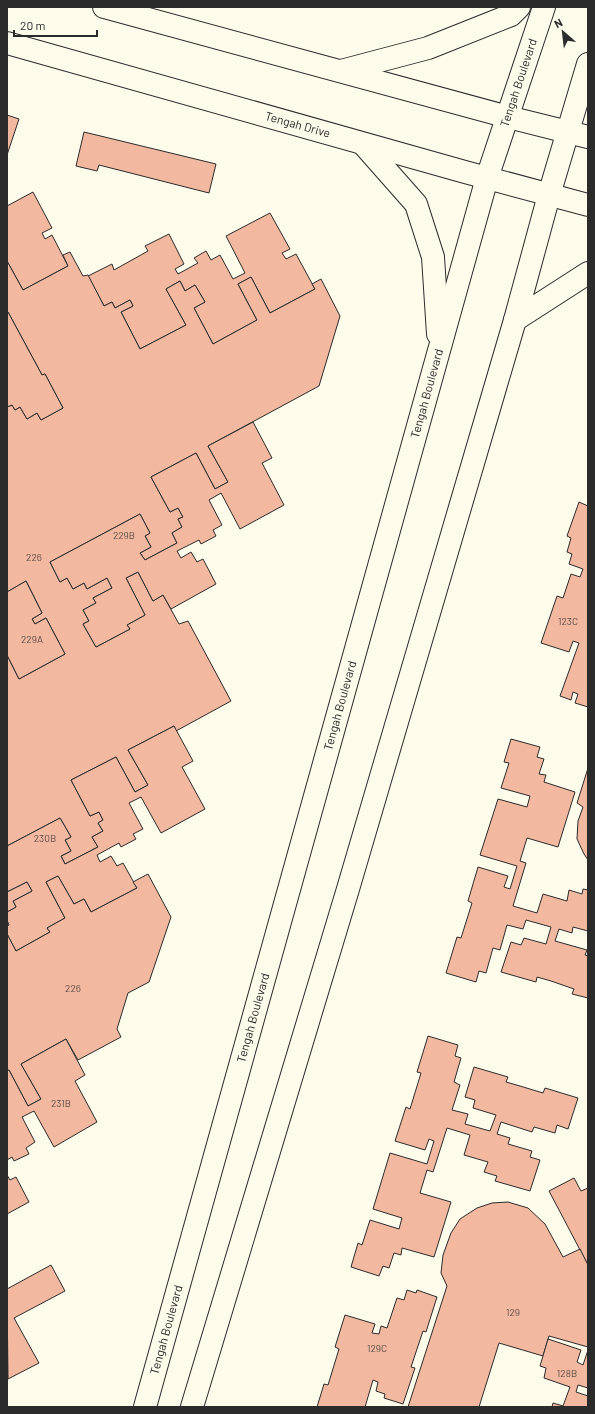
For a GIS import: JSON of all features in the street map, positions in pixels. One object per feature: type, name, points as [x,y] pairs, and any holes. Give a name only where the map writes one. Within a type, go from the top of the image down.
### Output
[{"type":"main road","points":[[104,7],[340,72],[578,135]]},
{"type":"main road","points":[[340,72],[428,48],[511,14],[519,7]]},
{"type":"main road","name":"Tengah Boulevard","points":[[145,1407],[487,178],[544,7]]},
{"type":"main road","name":"Tengah Drive","points":[[7,43],[363,144],[588,205]]},
{"type":"main road","points":[[192,1407],[350,881],[515,320],[549,195],[578,135],[588,64]]},
{"type":"main road","points":[[363,144],[416,204],[432,256],[440,349]]},
{"type":"main road","points":[[515,320],[588,273]]},
{"type":"building","points":[[7,115],[19,119],[7,155]]},
{"type":"building","points":[[84,132],[216,164],[209,193],[99,165],[97,171],[76,166]]},
{"type":"building","points":[[33,192],[52,228],[42,233],[45,239],[52,235],[68,266],[23,290],[7,261],[7,206]]},
{"type":"building","points":[[270,213],[290,249],[282,253],[286,259],[296,254],[315,289],[270,313],[251,277],[238,284],[257,320],[213,344],[194,308],[205,302],[195,285],[185,291],[180,281],[166,289],[186,325],[140,349],[121,312],[133,306],[130,300],[115,308],[112,302],[104,306],[88,276],[112,264],[114,270],[148,251],[145,246],[169,234],[184,264],[175,269],[178,274],[198,263],[194,258],[206,251],[211,260],[220,255],[233,279],[245,273],[226,236]]},
{"type":"building","points":[[70,252],[83,276],[88,275],[104,306],[112,302],[115,308],[130,300],[133,306],[121,312],[140,349],[186,325],[166,289],[180,281],[185,291],[195,285],[205,302],[194,308],[213,344],[257,320],[238,284],[251,277],[270,313],[315,289],[312,284],[321,279],[340,316],[319,386],[208,446],[228,482],[215,489],[196,453],[151,477],[170,512],[178,508],[183,517],[178,519],[182,527],[172,533],[177,543],[145,560],[140,553],[151,547],[145,536],[150,533],[140,514],[50,562],[60,582],[67,578],[73,589],[84,583],[87,589],[107,578],[112,588],[93,598],[96,603],[83,610],[89,621],[83,624],[96,647],[130,629],[127,625],[145,615],[126,578],[138,572],[153,601],[163,595],[179,624],[188,621],[231,701],[176,731],[174,726],[128,750],[148,785],[135,792],[116,757],[71,780],[90,816],[99,812],[103,820],[98,823],[103,831],[92,837],[98,847],[65,864],[61,856],[71,851],[65,840],[71,837],[60,818],[7,846],[7,655],[19,679],[65,654],[46,618],[35,624],[32,619],[42,613],[26,581],[7,592],[7,407],[12,405],[15,410],[20,407],[27,419],[37,413],[41,420],[63,408],[45,374],[42,375],[7,312],[7,261],[23,290],[68,266],[63,255]]},
{"type":"building","points":[[7,312],[42,375],[45,374],[63,408],[41,420],[37,413],[27,419],[20,407],[15,410],[12,405],[7,407]]},
{"type":"building","points":[[253,422],[272,458],[262,463],[284,505],[240,529],[221,493],[209,500],[222,525],[213,530],[216,536],[201,544],[199,540],[177,551],[181,558],[191,552],[197,562],[203,559],[216,584],[171,609],[163,595],[153,601],[138,572],[126,578],[145,615],[127,625],[130,629],[96,647],[83,624],[89,621],[83,610],[96,603],[93,598],[112,588],[107,578],[87,589],[84,583],[73,589],[67,578],[60,582],[50,562],[140,514],[150,533],[145,536],[151,547],[140,553],[145,560],[177,543],[172,533],[182,527],[178,519],[183,517],[178,508],[170,512],[151,477],[196,453],[215,489],[228,482],[208,446]]},
{"type":"building","points":[[579,502],[588,506],[588,707],[575,703],[578,694],[573,692],[571,700],[560,696],[579,643],[573,641],[569,652],[541,643],[557,596],[563,598],[571,574],[580,577],[583,569],[569,564],[572,554],[567,552],[571,538],[567,536]]},
{"type":"building","points":[[26,581],[42,613],[32,619],[35,624],[46,618],[65,654],[19,679],[7,655],[7,592]]},
{"type":"building","points":[[174,726],[193,761],[182,767],[205,809],[161,833],[141,797],[129,803],[143,829],[133,834],[136,839],[121,847],[119,843],[97,855],[100,862],[111,856],[117,866],[123,863],[137,888],[91,912],[84,899],[74,904],[58,876],[46,882],[65,918],[47,928],[50,932],[16,951],[7,934],[7,926],[9,925],[7,920],[7,912],[16,907],[13,901],[32,891],[27,882],[7,892],[7,846],[60,818],[71,837],[65,840],[71,851],[61,856],[65,864],[98,847],[92,837],[103,831],[98,823],[103,820],[99,812],[90,816],[71,780],[116,757],[135,792],[148,785],[128,750]]},
{"type":"building","points":[[511,739],[540,747],[537,757],[544,759],[539,774],[546,775],[544,782],[575,792],[558,847],[527,838],[520,861],[526,863],[513,906],[537,913],[543,894],[567,901],[569,890],[582,894],[583,889],[588,890],[588,931],[573,927],[572,933],[559,929],[555,941],[587,950],[585,955],[588,956],[588,998],[572,994],[574,989],[551,981],[537,977],[536,982],[501,972],[511,942],[521,945],[524,938],[546,944],[551,927],[526,920],[523,929],[507,925],[500,950],[493,948],[486,973],[479,971],[476,982],[446,973],[457,937],[461,938],[472,903],[468,901],[478,867],[508,876],[504,887],[510,889],[517,866],[480,855],[498,799],[527,807],[530,796],[501,788],[509,763],[504,762]]},
{"type":"building","points":[[588,768],[588,860],[577,839],[578,821],[583,807],[577,803]]},
{"type":"building","points":[[148,874],[171,917],[149,982],[128,993],[117,1029],[121,1037],[78,1060],[66,1039],[21,1064],[41,1099],[28,1106],[9,1070],[7,1071],[7,934],[16,951],[50,932],[47,928],[65,918],[46,882],[58,876],[74,904],[84,899],[91,912],[137,888],[133,882]]},
{"type":"building","points":[[27,882],[32,891],[13,901],[16,907],[7,912],[7,892]]},
{"type":"building","points":[[428,1036],[458,1045],[455,1056],[461,1058],[454,1082],[460,1085],[452,1110],[468,1114],[465,1124],[490,1131],[496,1115],[473,1108],[475,1100],[465,1097],[474,1067],[508,1077],[506,1082],[543,1093],[545,1088],[578,1098],[568,1129],[557,1125],[555,1133],[534,1127],[532,1132],[501,1122],[497,1134],[510,1138],[508,1144],[532,1151],[530,1157],[540,1160],[530,1191],[495,1181],[497,1176],[484,1172],[488,1162],[464,1155],[470,1135],[447,1128],[433,1172],[427,1170],[420,1193],[451,1202],[434,1257],[402,1248],[401,1255],[394,1253],[389,1268],[383,1266],[379,1276],[351,1267],[358,1243],[362,1245],[370,1220],[399,1229],[402,1218],[373,1209],[390,1153],[427,1164],[434,1141],[429,1139],[425,1150],[395,1141],[406,1107],[410,1109],[421,1073],[417,1072]]},
{"type":"building","points":[[66,1039],[85,1075],[75,1081],[97,1122],[54,1147],[34,1111],[22,1117],[35,1142],[26,1148],[29,1154],[14,1161],[12,1157],[7,1160],[7,1071],[9,1070],[28,1106],[41,1099],[21,1064]]},
{"type":"building","points":[[7,1175],[10,1180],[16,1177],[29,1202],[7,1214]]},
{"type":"building","points":[[574,1178],[581,1191],[588,1188],[588,1265],[549,1191]]},
{"type":"building","points":[[508,1202],[528,1208],[545,1224],[563,1257],[580,1249],[588,1265],[588,1347],[549,1336],[543,1356],[499,1343],[479,1407],[408,1407],[447,1286],[441,1273],[443,1255],[451,1233],[460,1219],[477,1208],[492,1203]]},
{"type":"building","points":[[51,1265],[65,1291],[14,1318],[39,1363],[8,1379],[7,1289]]},
{"type":"building","points":[[407,1290],[416,1293],[417,1290],[437,1297],[426,1332],[423,1331],[411,1367],[415,1368],[403,1404],[384,1398],[385,1394],[376,1391],[378,1382],[373,1380],[365,1407],[317,1407],[324,1384],[328,1385],[339,1349],[335,1347],[345,1315],[375,1324],[372,1333],[379,1334],[381,1326],[387,1328],[397,1298],[404,1300]]},
{"type":"building","points":[[548,1339],[581,1350],[577,1362],[583,1365],[588,1350],[588,1388],[578,1385],[576,1392],[588,1396],[588,1407],[552,1407],[553,1403],[563,1406],[570,1387],[544,1378],[546,1368],[540,1366]]}]
